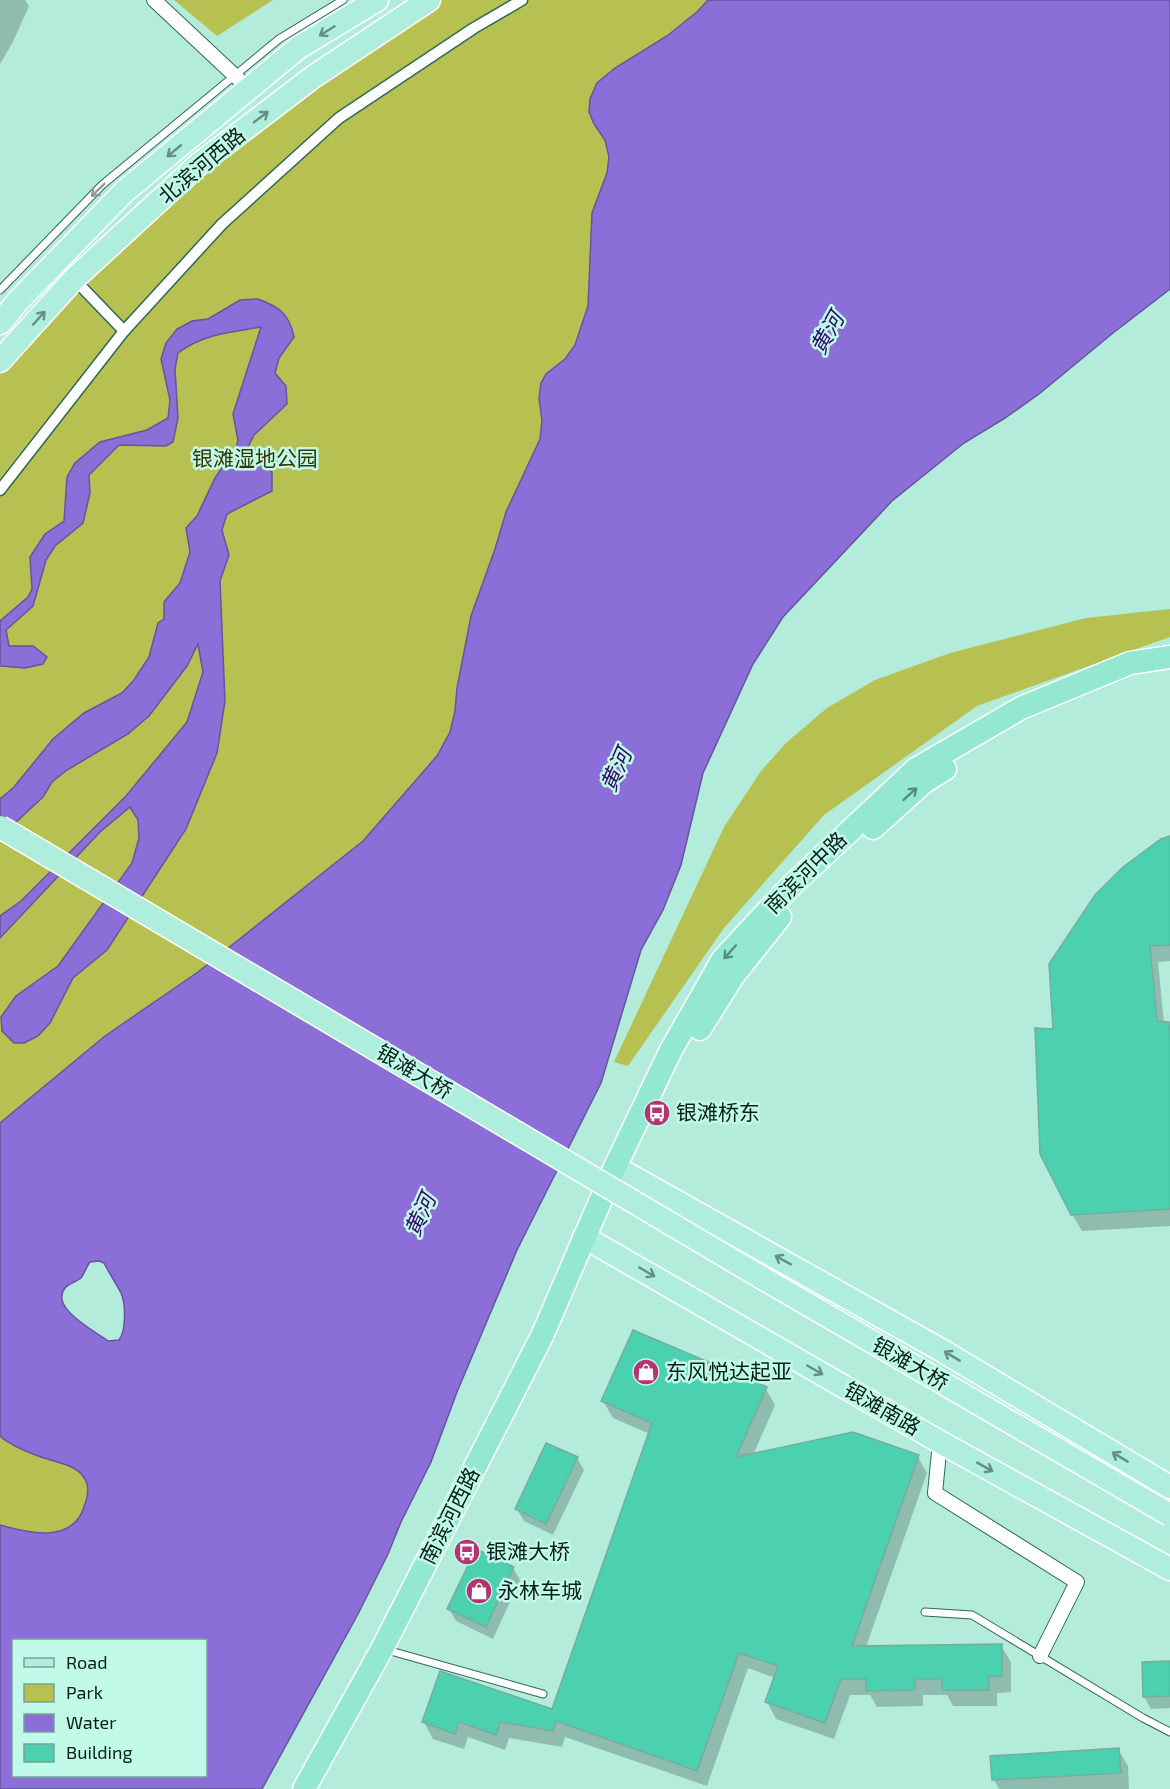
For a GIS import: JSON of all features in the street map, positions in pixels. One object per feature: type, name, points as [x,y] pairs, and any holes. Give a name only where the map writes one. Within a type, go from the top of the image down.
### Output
[{"type":"highway","name":"南滨河中路","points":[[590,1240],[671,1050],[723,959],[790,887],[902,779],[916,769],[1021,708],[1130,663],[1170,657]]},
{"type":"highway","name":"南滨河中路","points":[[621,1170],[683,1057],[727,986],[798,895],[924,782],[1028,720],[1130,678],[1170,671]]},
{"type":"highway","name":"南滨河西路","points":[[319,1789],[590,1240]]},
{"type":"highway","name":"南滨河西路","points":[[304,1789],[387,1650]]},
{"type":"main road","name":"北滨河西路","points":[[0,323],[18,301],[125,191],[242,82],[377,0]]},
{"type":"main road","name":"北滨河西路","points":[[0,362],[74,279],[200,164],[314,77],[429,0]]},
{"type":"main road","name":"银滩大桥","points":[[0,827],[774,1285],[1170,1515]]},
{"type":"main road","name":"银滩大桥","points":[[0,844],[756,1292],[1170,1532]]},
{"type":"main road","points":[[621,1170],[931,1344],[1170,1487]]},
{"type":"main road","name":"银滩南路","points":[[590,1240],[940,1442],[1170,1569]]},
{"type":"street","points":[[154,0],[242,82]]},
{"type":"street","points":[[0,490],[124,331],[222,224],[339,118],[474,28],[522,0]]},
{"type":"street","points":[[74,279],[124,331]]},
{"type":"street","points":[[940,1442],[935,1493],[1077,1582],[1040,1656]]},
{"type":"lane","points":[[0,290],[102,185],[242,82],[279,39],[343,0]]},
{"type":"lane","points":[[925,1612],[972,1616],[1170,1732]]},
{"type":"lane","points":[[387,1650],[543,1694]]},
{"type":"green space","points":[[174,0],[273,0],[217,36]]},
{"type":"green space","name":"银滩湿地公园","points":[[429,0],[708,0],[667,36],[615,68],[597,82],[590,99],[594,124],[605,140],[609,157],[607,173],[592,213],[589,306],[575,345],[565,359],[546,374],[539,398],[542,421],[540,439],[506,512],[457,688],[450,732],[437,756],[363,841],[198,972],[105,1036],[0,1123],[0,361],[199,164]]},
{"type":"green space","points":[[1170,609],[1170,637],[977,706],[824,815],[724,928],[628,1066],[614,1062],[724,827],[761,771],[786,743],[827,708],[875,680],[950,653],[1086,618]]},
{"type":"green space","points":[[0,1436],[25,1451],[68,1465],[84,1477],[88,1487],[86,1501],[78,1519],[70,1527],[60,1531],[36,1533],[0,1525]]},
{"type":"water","name":"黄河","points":[[708,0],[1170,0],[1170,289],[1039,394],[964,443],[892,501],[783,617],[753,664],[703,773],[681,865],[663,910],[641,950],[601,1083],[517,1250],[457,1392],[431,1462],[388,1554],[358,1614],[262,1789],[0,1789],[0,1525],[36,1533],[60,1531],[70,1527],[78,1519],[88,1490],[84,1477],[74,1468],[25,1451],[0,1436],[0,1123],[105,1036],[198,972],[363,841],[437,756],[450,732],[471,616],[506,512],[540,439],[541,383],[546,374],[565,359],[575,345],[588,306],[592,213],[607,173],[609,157],[605,140],[589,112],[590,99],[597,83],[615,68],[667,36]],"holes":[[[90,1262],[104,1263],[123,1298],[124,1324],[119,1340],[108,1341],[85,1326],[68,1311],[63,1303],[62,1296],[65,1288],[81,1278]]]},
{"type":"water","points":[[258,299],[282,312],[289,322],[294,337],[279,358],[275,373],[286,386],[287,404],[254,435],[247,449],[251,458],[272,472],[272,491],[227,514],[222,530],[229,555],[220,581],[225,701],[217,753],[186,829],[107,950],[73,978],[50,1023],[38,1036],[24,1043],[14,1043],[2,1031],[1,1017],[16,996],[58,966],[132,863],[139,838],[138,820],[130,807],[100,832],[0,938],[0,916],[21,901],[126,796],[187,722],[203,672],[198,644],[187,666],[149,716],[128,734],[67,770],[52,782],[43,797],[0,837],[0,799],[14,787],[53,739],[84,713],[122,693],[134,680],[149,657],[158,623],[164,619],[164,602],[180,583],[190,552],[186,528],[197,516],[215,478],[236,448],[238,440],[233,414],[261,327],[207,338],[178,353],[175,369],[178,418],[173,442],[166,446],[119,445],[89,475],[90,493],[83,523],[55,546],[46,560],[33,606],[6,630],[9,646],[33,646],[47,657],[43,664],[25,668],[0,666],[0,621],[28,597],[32,589],[30,557],[45,534],[64,521],[67,477],[75,463],[100,442],[147,430],[168,418],[170,400],[161,359],[166,343],[177,329],[192,321],[208,319],[240,300]]},
{"type":"building","points":[[1170,836],[1170,945],[1150,946],[1157,1021],[1169,1022],[1170,1209],[1071,1215],[1040,1154],[1035,1028],[1053,1029],[1049,964],[1095,895],[1123,867],[1161,839]]},
{"type":"building","points":[[633,1330],[767,1387],[736,1457],[853,1432],[919,1455],[852,1646],[1002,1644],[1002,1676],[989,1677],[989,1690],[942,1690],[942,1679],[915,1679],[915,1690],[866,1691],[866,1679],[841,1679],[825,1723],[765,1702],[778,1666],[739,1653],[697,1771],[556,1721],[553,1731],[500,1722],[496,1735],[459,1722],[455,1734],[422,1722],[440,1671],[552,1709],[652,1423],[601,1401]]},
{"type":"building","points":[[546,1443],[578,1457],[546,1524],[515,1509]]},
{"type":"building","points":[[476,1549],[514,1567],[486,1627],[447,1609]]},
{"type":"building","points":[[1170,1661],[1170,1696],[1143,1697],[1142,1662]]},
{"type":"building","points":[[1119,1748],[1121,1773],[992,1780],[990,1756]]},
{"type":"place","name":"银滩桥东","points":[[657,1113]]},
{"type":"place","name":"东风悦达起亚","points":[[646,1372]]},
{"type":"place","name":"银滩大桥","points":[[467,1552]]},
{"type":"place","name":"永林车城","points":[[479,1591]]}]
